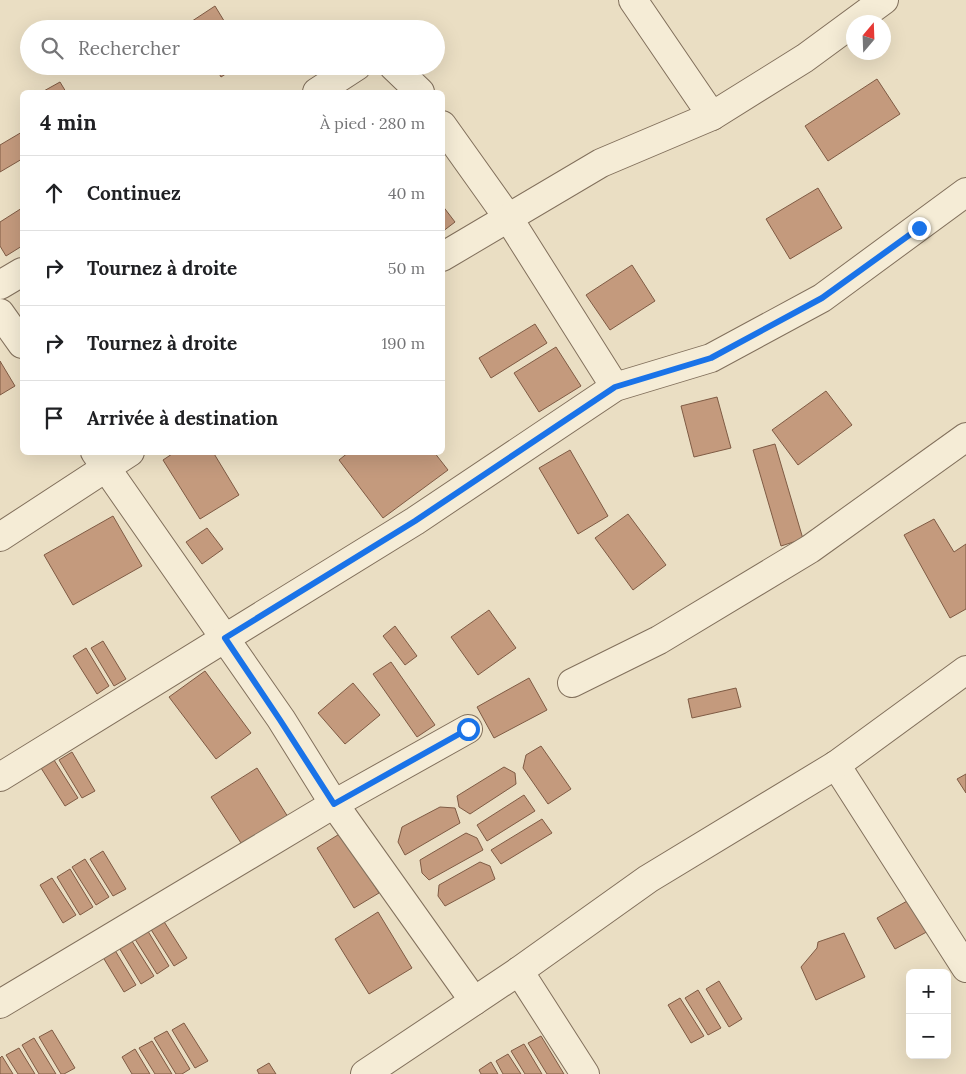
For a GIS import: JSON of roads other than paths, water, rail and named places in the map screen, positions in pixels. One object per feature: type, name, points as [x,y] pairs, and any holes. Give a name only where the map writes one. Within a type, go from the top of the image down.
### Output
[{"type":"street","points":[[633,0],[712,116]]},
{"type":"street","points":[[445,255],[509,220],[601,163],[712,116],[805,58],[884,0]]},
{"type":"street","points":[[320,90],[343,75]]},
{"type":"street","points":[[402,75],[418,90]]},
{"type":"street","points":[[445,129],[509,220],[615,387]]},
{"type":"street","points":[[0,777],[415,521],[615,387],[711,358],[822,298],[966,192]]},
{"type":"street","points":[[0,285],[20,273]]},
{"type":"street","points":[[0,313],[20,341]]},
{"type":"street","points":[[572,684],[659,640],[810,549],[966,438]]},
{"type":"street","points":[[0,537],[100,460],[119,455]]},
{"type":"street","points":[[100,460],[225,638],[334,804],[474,1001]]},
{"type":"street","points":[[366,1074],[519,971],[648,879],[836,765],[966,670]]},
{"type":"street","points":[[0,1004],[334,804],[468,729]]},
{"type":"street","points":[[836,765],[966,968]]},
{"type":"street","points":[[519,971],[585,1074]]}]
